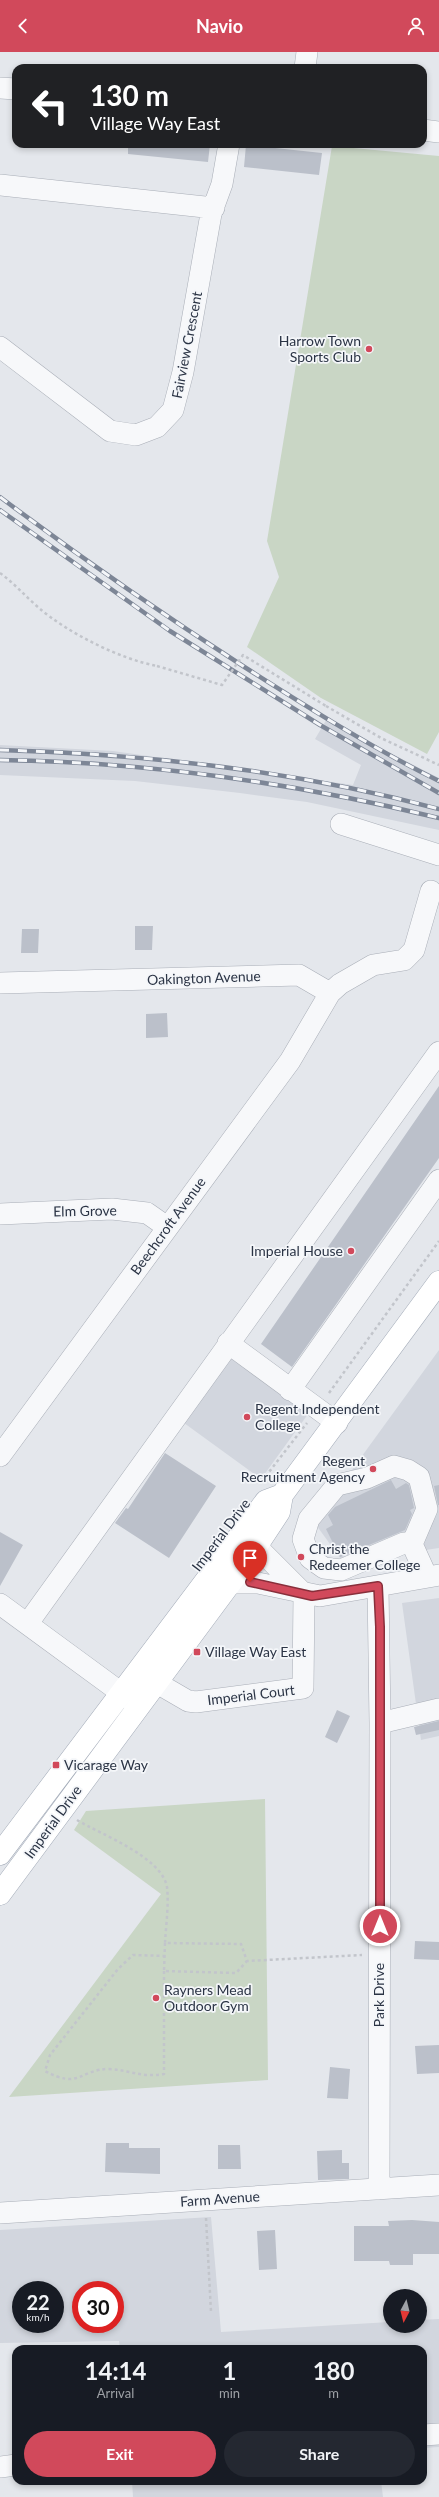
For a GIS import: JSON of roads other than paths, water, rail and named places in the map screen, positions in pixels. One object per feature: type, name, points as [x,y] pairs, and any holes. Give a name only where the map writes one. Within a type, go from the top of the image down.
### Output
[{"type":"main road","name":"Imperial Drive","points":[[0,1854],[130,1699],[157,1683],[230,1584],[279,1512],[282,1495],[337,1423],[439,1282]]},
{"type":"main road","name":"Imperial Drive","points":[[0,1894],[61,1811],[130,1699],[249,1525],[266,1502],[282,1495]]},
{"type":"street","points":[[306,64],[307,52]]},
{"type":"street","points":[[0,88],[12,89]]},
{"type":"street","points":[[427,130],[439,132]]},
{"type":"street","name":"Fairview Crescent","points":[[0,347],[110,431],[136,434],[157,427],[173,410],[183,372],[214,208],[222,184],[228,148]]},
{"type":"street","points":[[0,185],[214,208]]},
{"type":"street","points":[[341,824],[439,855]]},
{"type":"street","points":[[330,993],[356,974],[374,965],[404,960],[414,950],[431,891]]},
{"type":"street","name":"Oakington Avenue","points":[[0,983],[299,975],[330,993]]},
{"type":"street","name":"Beechcroft Avenue","points":[[0,1456],[167,1226],[290,1062],[330,993]]},
{"type":"street","points":[[28,1623],[228,1343],[439,1052]]},
{"type":"street","points":[[290,1390],[439,1180]]},
{"type":"street","name":"Elm Grove","points":[[0,1214],[112,1209],[147,1214],[167,1226]]},
{"type":"street","points":[[228,1343],[290,1390],[337,1423]]},
{"type":"street","points":[[230,1584],[258,1583],[304,1594],[320,1596],[433,1576],[412,1544],[404,1543],[341,1570],[324,1568],[310,1558],[303,1539],[309,1519],[337,1484],[367,1478],[394,1466],[408,1470],[419,1477],[427,1509],[412,1544]]},
{"type":"street","points":[[249,1525],[257,1545],[304,1594]]},
{"type":"street","name":"Park Drive","points":[[378,1586],[380,1722],[379,2189]]},
{"type":"street","name":"Imperial Court","points":[[157,1683],[188,1701],[196,1702],[303,1688],[304,1594]]},
{"type":"street","points":[[0,1604],[130,1699]]},
{"type":"street","points":[[380,1722],[439,1709]]},
{"type":"street","name":"Farm Avenue","points":[[0,2213],[439,2185]]},
{"type":"street","points":[[427,2435],[439,2434]]},
{"type":"street","points":[[0,2467],[12,2466]]},
{"type":"railway","points":[[0,497],[122,585],[246,668],[317,713],[439,781]]},
{"type":"railway","points":[[0,510],[170,631],[320,725],[439,793]]},
{"type":"railway","points":[[0,750],[55,752],[166,760],[221,767],[331,784],[439,809]]},
{"type":"railway","points":[[0,760],[111,765],[221,777],[330,794],[439,818]]},
{"type":"place","name":"Harrow Town Sports Club","points":[[369,349]]},
{"type":"place","name":"Imperial House","points":[[351,1251]]},
{"type":"place","name":"Regent Independent College","points":[[247,1417]]},
{"type":"place","name":"Regent Recruitment Agency","points":[[373,1469]]},
{"type":"place","name":"Christ the Redeemer College","points":[[301,1557]]},
{"type":"place","name":"Village Way East","points":[[197,1652]]},
{"type":"place","name":"Vicarage Way","points":[[56,1765]]},
{"type":"place","name":"Rayners Mead Outdoor Gym","points":[[156,1998]]}]
